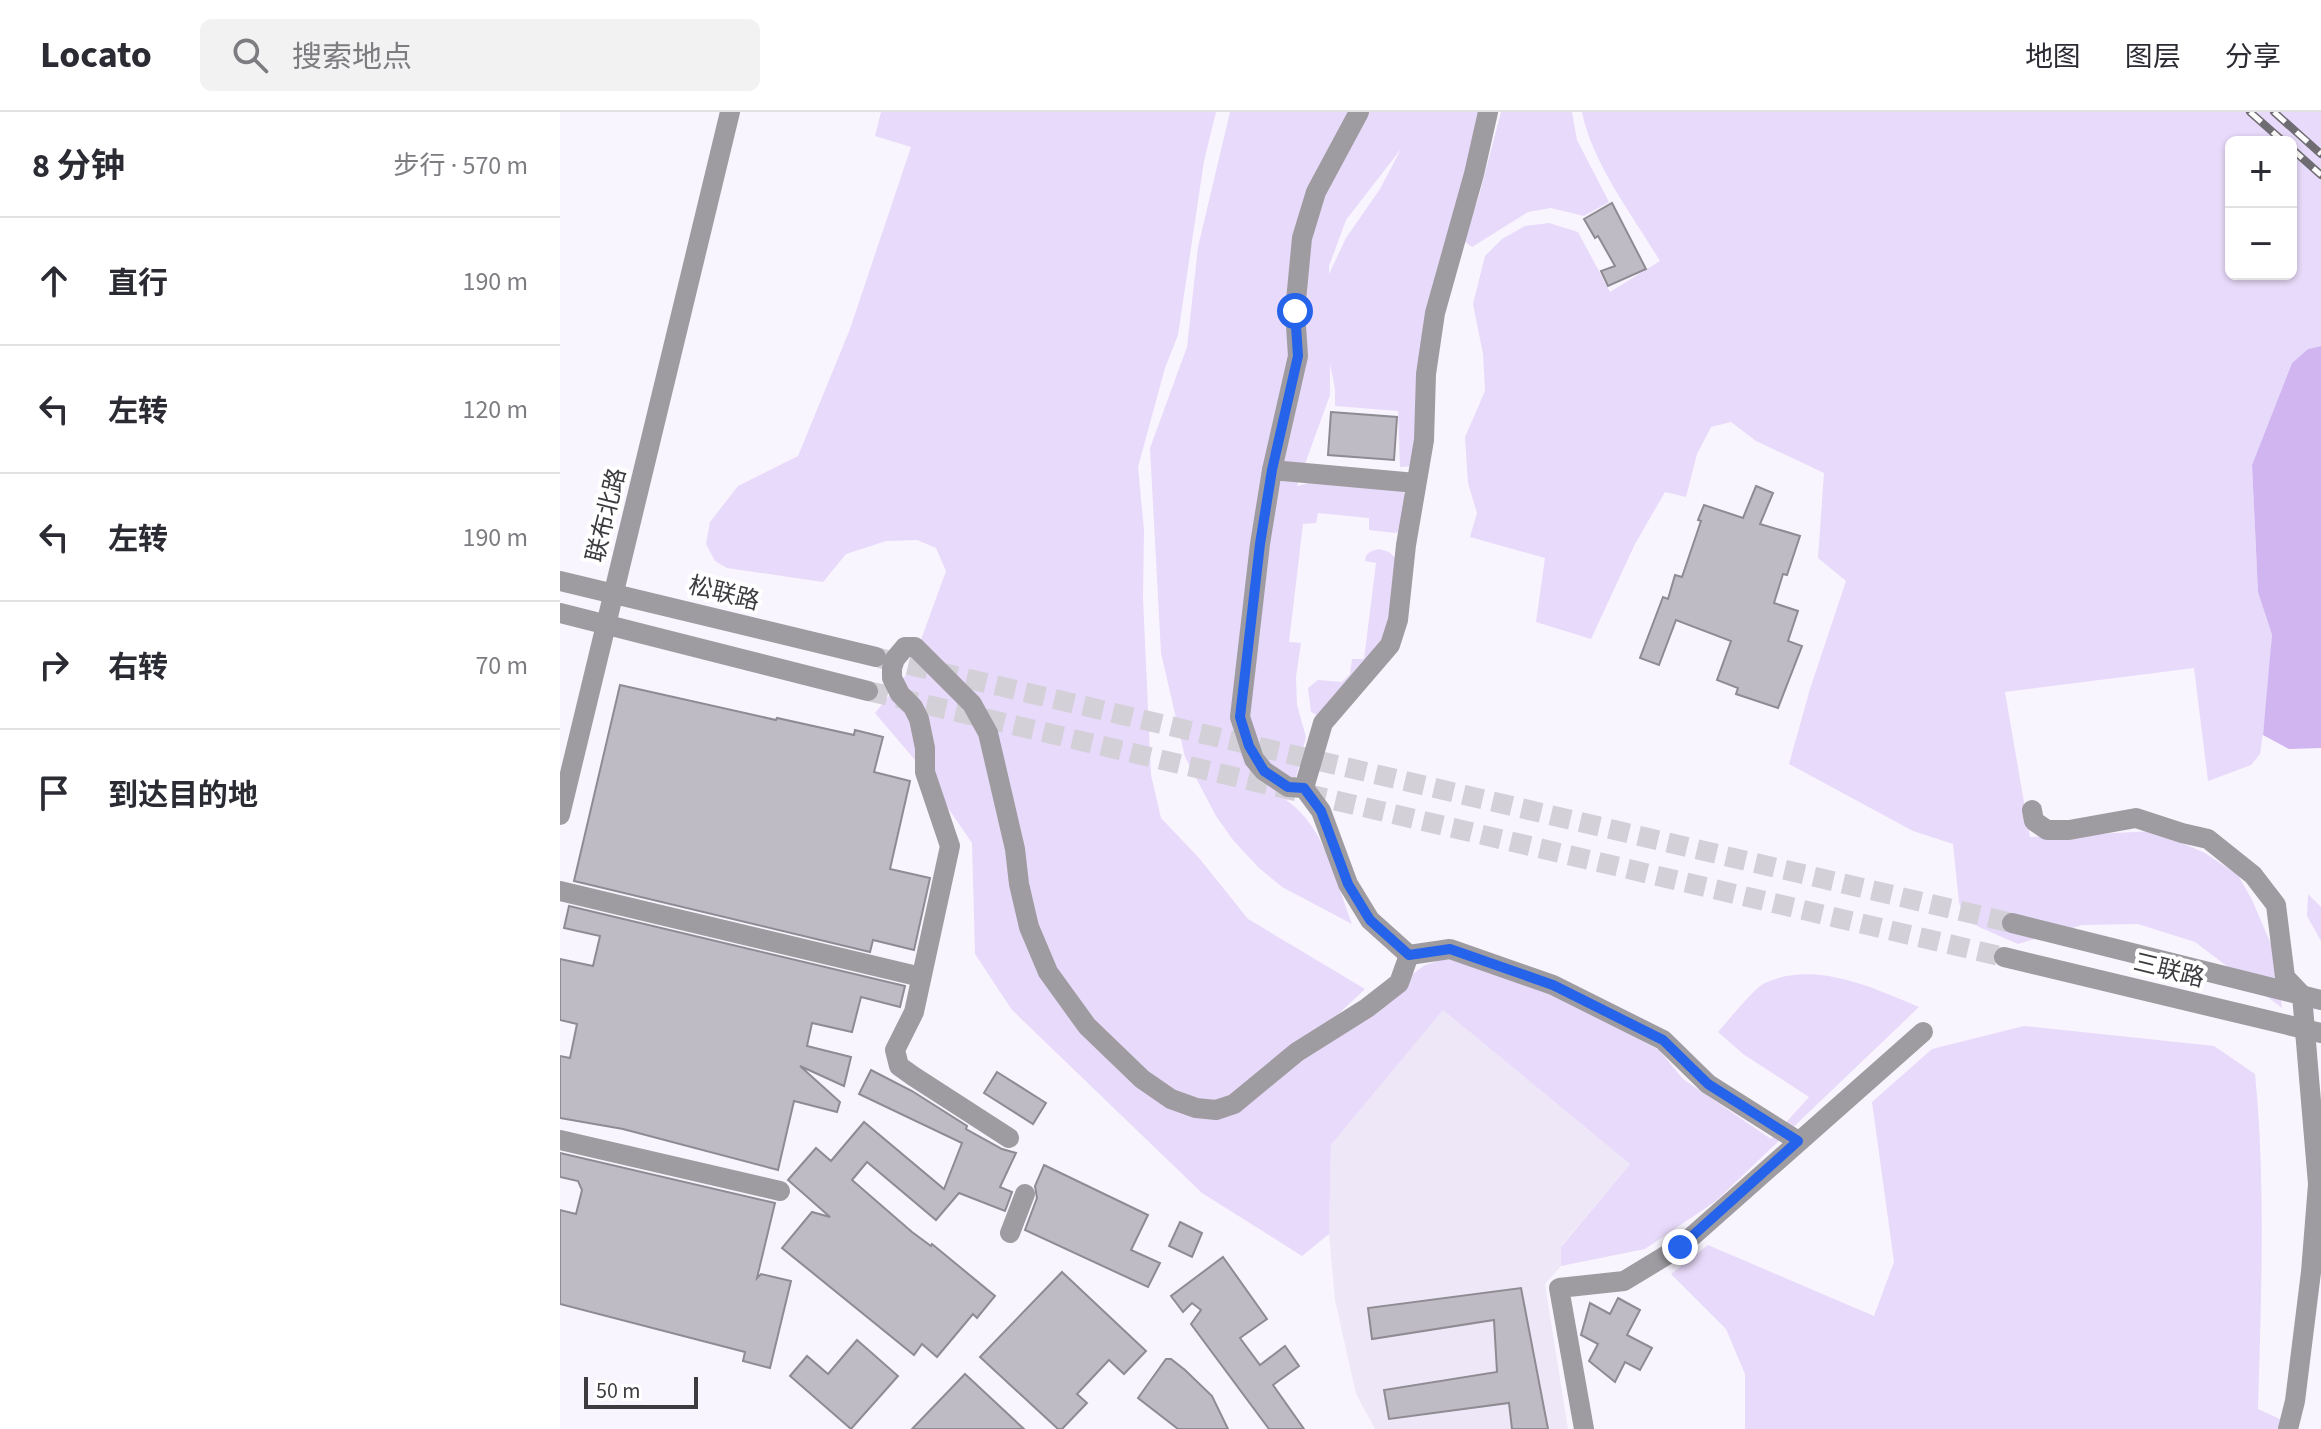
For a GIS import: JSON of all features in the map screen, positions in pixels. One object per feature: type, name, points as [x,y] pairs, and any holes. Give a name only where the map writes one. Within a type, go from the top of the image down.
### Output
[{"type":"street","name":"联布北路","points":[[562,803],[730,112]]},
{"type":"street","points":[[1359,112],[1316,192],[1302,238],[1295,311],[1298,356],[1272,470],[1260,544],[1240,717],[1249,746],[1264,771],[1288,787],[1304,788],[1321,811],[1348,884],[1370,920],[1409,955]]},
{"type":"street","points":[[1304,788],[1323,723],[1390,645],[1395,633],[1424,440],[1426,374],[1435,313],[1488,112]]},
{"type":"street","points":[[1272,470],[1416,483]]},
{"type":"street","name":"松联路","points":[[560,581],[876,657]]},
{"type":"street","points":[[560,613],[868,691]]},
{"type":"street","points":[[1009,1138],[899,1066],[895,1050],[914,1012],[950,846],[925,772],[925,748],[919,719],[892,678],[895,659],[905,647],[915,647],[951,681],[972,704],[988,733],[1015,849],[1029,927],[1048,972],[1087,1026],[1142,1079],[1171,1099],[1196,1108],[1216,1110],[1234,1104],[1297,1052],[1367,1008],[1399,983],[1409,955]]},
{"type":"street","points":[[2032,810],[2034,821],[2047,830],[2069,830],[2136,818],[2208,839],[2253,875],[2276,905],[2285,977],[2311,997],[2318,1184],[2311,1272],[2295,1401],[2288,1429]]},
{"type":"street","points":[[560,891],[921,977]]},
{"type":"street","points":[[2012,923],[2311,997]]},
{"type":"street","points":[[1409,955],[1450,949],[1553,985],[1663,1040],[1708,1084],[1798,1141]]},
{"type":"street","name":"三联路","points":[[2004,957],[2313,1031]]},
{"type":"street","points":[[1584,1429],[1559,1288],[1624,1281],[1680,1247],[1923,1032]]},
{"type":"street","points":[[560,1140],[780,1191]]},
{"type":"street","points":[[1010,1233],[1025,1194]]},
{"type":"shaded area","points":[[881,112],[1216,112],[1204,161],[1178,335],[1165,368],[1138,467],[1144,530],[1143,598],[1151,775],[1161,818],[1199,858],[1248,919],[1365,989],[1312,1039],[1319,1049],[1423,966],[1443,959],[1472,963],[1510,976],[1588,1012],[1659,1050],[1683,1079],[1771,1139],[1809,1097],[1743,1054],[1718,1032],[1754,991],[1765,983],[1784,977],[1824,975],[1863,985],[1919,1007],[1716,1201],[1645,1249],[1561,1266],[1561,1247],[1630,1164],[1443,1010],[1331,1145],[1329,1234],[1302,1256],[1202,1193],[1012,1010],[975,954],[972,843],[915,760],[875,713],[910,670],[946,571],[936,548],[917,540],[886,541],[846,554],[823,582],[727,568],[715,561],[706,544],[710,522],[738,486],[798,456],[850,329],[911,147],[875,136]]},
{"type":"shaded area","points":[[1230,112],[1486,112],[1467,192],[1415,466],[1400,467],[1398,411],[1335,406],[1330,364],[1330,395],[1297,486],[1309,483],[1400,490],[1406,494],[1403,531],[1369,530],[1369,518],[1318,513],[1316,523],[1303,524],[1289,642],[1301,643],[1296,677],[1297,705],[1306,737],[1291,797],[1286,800],[1311,824],[1320,840],[1352,924],[1282,887],[1258,867],[1216,816],[1185,757],[1161,653],[1150,448],[1187,347],[1198,247]],"holes":[[[1401,149],[1380,189],[1346,238],[1329,274],[1329,266],[1346,220]]]},
{"type":"shaded area","points":[[1501,112],[1572,112],[1577,140],[1609,202],[1584,216],[1551,208],[1528,212],[1472,247],[1464,241]]},
{"type":"shaded area","points":[[1582,112],[2321,112],[2321,346],[2308,349],[2292,363],[2252,465],[2258,592],[2272,635],[2260,754],[2251,765],[2208,781],[2194,668],[2005,692],[2030,837],[2155,831],[2205,853],[2238,875],[2277,958],[2282,1008],[2195,942],[2138,924],[2082,925],[2018,944],[1979,927],[1964,917],[1959,902],[1953,844],[1913,831],[1789,764],[1846,581],[1818,558],[1824,473],[1756,441],[1731,422],[1711,427],[1697,454],[1686,497],[1665,492],[1635,544],[1591,639],[1536,622],[1545,558],[1470,537],[1477,513],[1468,483],[1465,437],[1485,391],[1483,354],[1473,304],[1485,256],[1502,239],[1525,226],[1549,223],[1578,232],[1610,292],[1660,261],[1615,189],[1595,150]]},
{"type":"shaded area","points":[[2321,346],[2321,748],[2289,749],[2263,735],[2272,635],[2258,592],[2252,465],[2292,363],[2308,349]]},
{"type":"shaded area","points":[[1379,549],[1389,552],[1399,561],[1389,637],[1320,717],[1311,712],[1308,688],[1318,680],[1342,682],[1350,674],[1352,659],[1364,659],[1376,563],[1365,561],[1369,552]]},
{"type":"shaded area","points":[[2308,894],[2321,907],[2321,941],[2307,916]]},
{"type":"shaded area","points":[[1443,1010],[1630,1164],[1561,1246],[1561,1266],[1545,1284],[1568,1429],[1375,1429],[1356,1394],[1335,1300],[1329,1234],[1331,1145]]},
{"type":"shaded area","points":[[2024,1026],[2214,1046],[2255,1074],[2262,1199],[2258,1409],[2282,1420],[2279,1429],[1745,1429],[1745,1374],[1726,1329],[1671,1274],[1708,1245],[1874,1316],[1894,1262],[1872,1102],[1932,1049]]},
{"type":"building","points":[[1612,203],[1646,269],[1608,286],[1601,271],[1615,266],[1584,219]]},
{"type":"building","points":[[1331,412],[1397,417],[1394,460],[1328,455]]},
{"type":"building","points":[[1756,486],[1773,493],[1760,524],[1800,536],[1774,603],[1798,611],[1788,641],[1802,646],[1778,708],[1736,694],[1738,688],[1717,680],[1731,641],[1676,620],[1659,665],[1640,658],[1663,597],[1668,599],[1675,575],[1682,577],[1704,505],[1743,518]]},
{"type":"building","points":[[620,685],[776,720],[854,735],[855,730],[883,737],[874,772],[910,781],[890,869],[930,878],[914,950],[873,940],[870,952],[574,881]]},
{"type":"building","points":[[569,906],[905,986],[900,1007],[861,997],[852,1032],[812,1023],[807,1046],[851,1057],[844,1086],[800,1066],[840,1102],[837,1112],[794,1101],[778,1170],[623,1129],[560,1118],[560,1056],[570,1058],[577,1024],[560,1020],[560,959],[593,966],[600,936],[564,928]]},
{"type":"building","points":[[871,1070],[912,1091],[967,1126],[966,1129],[1002,1149],[1016,1153],[1000,1187],[1012,1192],[1005,1211],[959,1193],[936,1220],[867,1162],[852,1180],[912,1232],[932,1244],[995,1296],[977,1318],[973,1314],[937,1357],[922,1344],[914,1355],[782,1248],[812,1212],[830,1217],[788,1180],[816,1148],[831,1161],[864,1122],[944,1189],[962,1143],[859,1094]]},
{"type":"building","points":[[997,1072],[1046,1103],[1033,1124],[984,1093]]},
{"type":"building","points":[[560,1153],[775,1203],[757,1278],[761,1274],[791,1281],[770,1368],[743,1361],[745,1352],[560,1304],[560,1210],[576,1214],[582,1190],[578,1181],[560,1177]]},
{"type":"building","points":[[1044,1165],[1148,1215],[1131,1250],[1160,1263],[1148,1287],[1025,1230],[1037,1198],[1035,1186]]},
{"type":"building","points":[[1180,1222],[1202,1233],[1192,1257],[1169,1246]]},
{"type":"building","points":[[1223,1257],[1267,1319],[1240,1338],[1260,1365],[1285,1346],[1299,1366],[1273,1385],[1304,1429],[1269,1429],[1191,1324],[1201,1310],[1192,1303],[1183,1312],[1171,1296]]},
{"type":"building","points":[[1062,1272],[1146,1351],[1124,1374],[1109,1360],[1077,1394],[1087,1403],[1062,1429],[1058,1429],[980,1357]]},
{"type":"building","points":[[1521,1288],[1548,1429],[1512,1429],[1509,1403],[1389,1419],[1384,1390],[1497,1372],[1494,1320],[1372,1339],[1368,1308]]},
{"type":"building","points":[[1618,1298],[1640,1310],[1627,1335],[1652,1348],[1640,1370],[1625,1362],[1615,1382],[1589,1361],[1598,1344],[1581,1335],[1590,1303],[1610,1314]]},
{"type":"building","points":[[857,1340],[898,1376],[851,1429],[790,1376],[807,1356],[828,1374]]},
{"type":"building","points":[[1166,1359],[1171,1359],[1185,1370],[1212,1396],[1228,1429],[1178,1429],[1138,1398]]},
{"type":"building","points":[[965,1374],[1024,1429],[912,1429]]},
{"type":"tunnel","points":[[879,658],[2012,923]]},
{"type":"tunnel","points":[[868,691],[2004,957]]},
{"type":"railway","points":[[2250,112],[2277,136]]},
{"type":"railway","points":[[2274,112],[2321,154]]},
{"type":"railway","points":[[2297,153],[2321,175]]},
{"type":"route","points":[[1295,311],[1298,356],[1272,470],[1260,544],[1240,717],[1254,759],[1274,780],[1288,787],[1304,788],[1321,811],[1348,884],[1370,920],[1409,955],[1450,949],[1553,985],[1663,1040],[1708,1084],[1798,1141],[1680,1247]]}]
